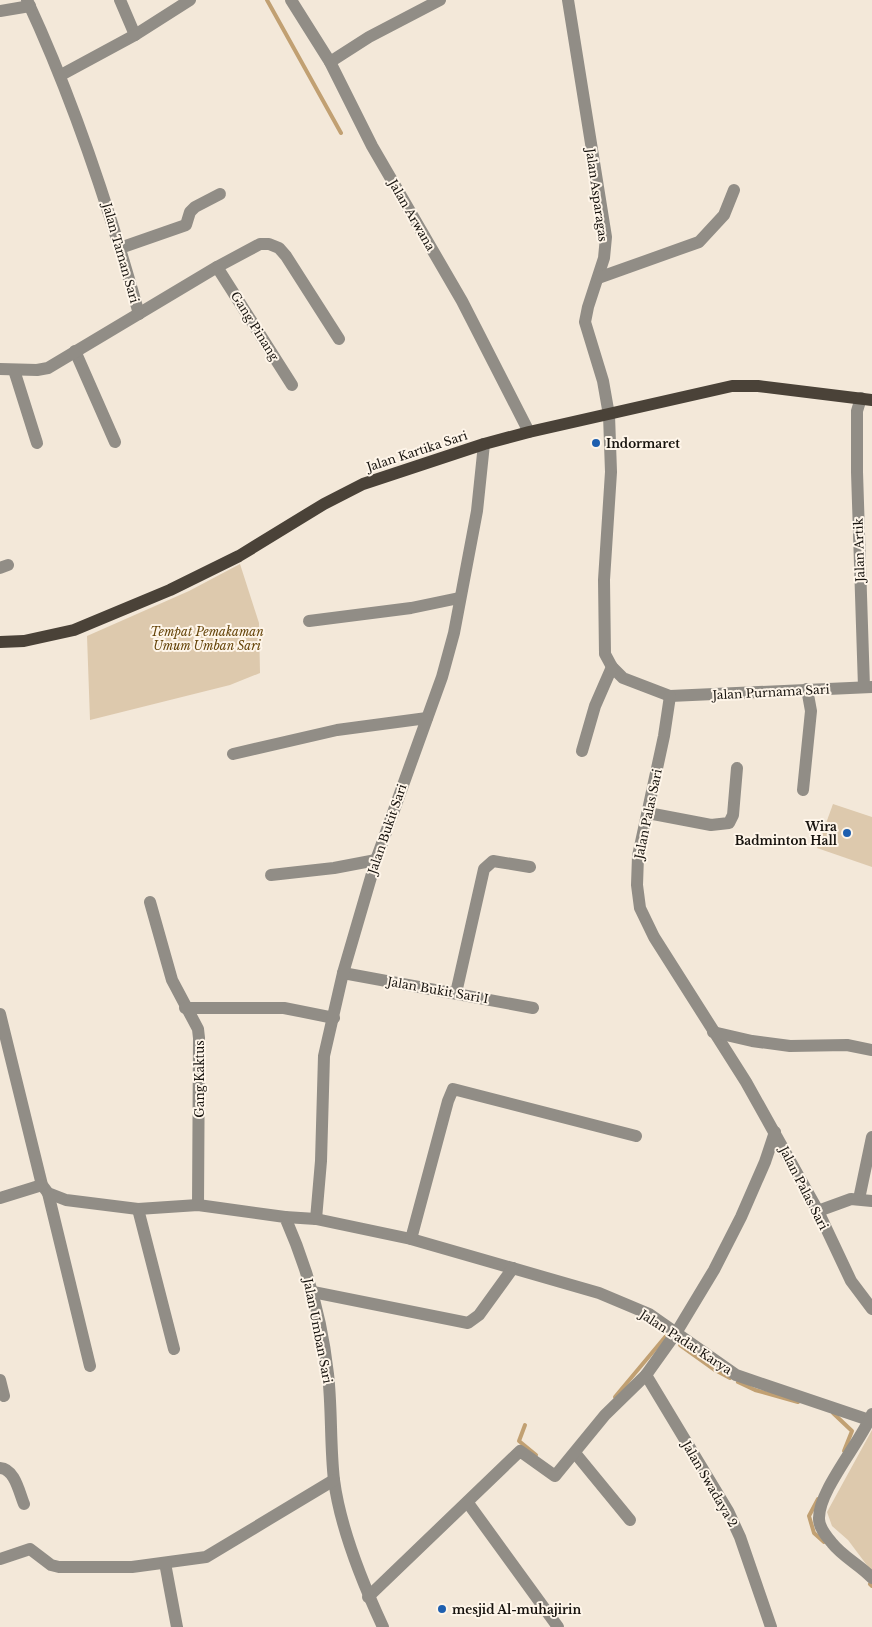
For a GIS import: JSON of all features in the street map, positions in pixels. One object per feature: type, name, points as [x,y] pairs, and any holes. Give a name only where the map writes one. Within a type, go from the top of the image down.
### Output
[{"type":"main road","name":"Jalan Kartika Sari","points":[[0,642],[24,641],[74,630],[170,590],[239,556],[324,504],[363,484],[484,444],[732,386],[758,386],[866,399]]},
{"type":"street","points":[[120,0],[134,35]]},
{"type":"street","points":[[60,75],[134,35],[190,0]]},
{"type":"street","name":"Jalan Arwana","points":[[292,0],[330,62],[372,146],[462,301],[529,432]]},
{"type":"street","points":[[330,62],[369,37],[440,0]]},
{"type":"street","name":"Jalan Asparagas","points":[[568,0],[606,237],[604,258],[588,306],[585,322],[603,381],[609,415]]},
{"type":"street","points":[[0,11],[29,3]]},
{"type":"street","name":"Jalan Taman Sari","points":[[0,369],[37,370],[48,368],[139,314],[104,197],[60,75],[29,3]]},
{"type":"street","points":[[598,278],[699,242],[724,215],[734,190]]},
{"type":"street","points":[[120,248],[186,225],[190,212],[195,207],[220,194]]},
{"type":"street","points":[[139,314],[217,267],[260,244],[269,244],[279,248],[339,339]]},
{"type":"street","name":"Gang Pinang","points":[[217,267],[292,385]]},
{"type":"street","points":[[75,351],[115,442]]},
{"type":"street","points":[[14,370],[38,443]]},
{"type":"street","name":"Jalan Artik","points":[[866,399],[857,411],[857,472],[868,687]]},
{"type":"street","points":[[609,415],[611,472],[604,580],[605,654],[612,667],[623,678],[670,696]]},
{"type":"street","name":"Jalan Bukit Sari","points":[[316,1219],[321,1161],[324,1056],[343,974],[376,860],[427,718],[454,633],[459,598],[477,511],[484,444]]},
{"type":"street","points":[[309,621],[411,608],[459,598]]},
{"type":"street","points":[[582,751],[596,706],[612,667]]},
{"type":"street","name":"Jalan Purnama Sari","points":[[670,696],[868,687]]},
{"type":"street","points":[[803,790],[811,711],[807,689]]},
{"type":"street","name":"Jalan Palas Sari","points":[[670,696],[638,856],[637,885],[640,908],[654,937],[712,1032],[746,1082],[775,1132],[818,1211],[851,1280],[872,1310]]},
{"type":"street","points":[[234,754],[337,730],[427,718]]},
{"type":"street","points":[[648,813],[711,825],[729,824],[733,815],[737,768]]},
{"type":"street","points":[[271,875],[334,868],[376,860]]},
{"type":"street","points":[[456,993],[484,869],[493,861],[530,867]]},
{"type":"street","name":"Gang Kaktus","points":[[150,902],[172,980],[185,1008],[198,1028],[200,1038],[198,1205]]},
{"type":"street","name":"Jalan Bukit Sari I","points":[[343,974],[533,1008]]},
{"type":"street","points":[[185,1008],[284,1008],[334,1018]]},
{"type":"street","points":[[0,1014],[90,1366]]},
{"type":"street","points":[[712,1032],[752,1041],[790,1046],[847,1045],[872,1050]]},
{"type":"street","points":[[411,1240],[448,1101],[453,1089],[636,1136]]},
{"type":"street","points":[[368,1597],[520,1451],[555,1476],[605,1415],[646,1375],[676,1334],[714,1270],[741,1217],[765,1162],[775,1132]]},
{"type":"street","points":[[859,1199],[872,1137]]},
{"type":"street","points":[[0,1198],[45,1189],[66,1200],[138,1210],[198,1205],[285,1217]]},
{"type":"street","points":[[818,1211],[850,1199],[872,1201]]},
{"type":"street","points":[[138,1210],[174,1349]]},
{"type":"street","name":"Jalan Padat Karya","points":[[285,1217],[316,1219],[411,1240],[599,1293],[649,1314],[736,1375],[870,1416],[867,1439],[825,1494],[819,1518],[820,1524],[833,1544],[872,1578]]},
{"type":"street","name":"Jalan Umban Sari","points":[[285,1217],[302,1256],[313,1292],[328,1373],[334,1480],[340,1510],[368,1597],[383,1627]]},
{"type":"street","points":[[313,1292],[468,1323],[479,1315],[513,1268]]},
{"type":"street","name":"Jalan Swadaya 2","points":[[646,1375],[728,1511],[740,1537],[771,1627]]},
{"type":"street","points":[[0,1380],[4,1396]]},
{"type":"street","points":[[575,1453],[630,1520]]},
{"type":"street","points":[[0,1468],[8,1470],[13,1476],[24,1504]]},
{"type":"street","points":[[0,1559],[30,1549],[51,1565],[58,1567],[132,1567],[206,1557],[334,1480]]},
{"type":"street","points":[[468,1503],[558,1627]]},
{"type":"street","points":[[165,1563],[178,1627]]},
{"type":"green space","name":"Tempat Pemakaman Umum Umban Sari","points":[[240,564],[259,623],[260,673],[230,685],[90,720],[87,636],[189,591]]},
{"type":"green space","name":"Wira Badminton Hall","points":[[833,804],[872,817],[872,867],[817,848]]},
{"type":"green space","points":[[872,1430],[872,1572],[848,1540],[832,1526],[827,1512]]},
{"type":"waterway","points":[[267,0],[341,133]]},
{"type":"waterway","points":[[615,1397],[666,1336]]},
{"type":"waterway","points":[[680,1345],[715,1370],[730,1378]]},
{"type":"waterway","points":[[738,1382],[755,1390],[798,1402]]},
{"type":"waterway","points":[[833,1413],[852,1431],[844,1451]]},
{"type":"waterway","points":[[525,1425],[519,1441],[536,1455]]},
{"type":"waterway","points":[[818,1499],[809,1516],[814,1533],[824,1542]]},
{"type":"place","name":"Indormaret","points":[[596,443]]},
{"type":"place","name":"Wira Badminton Hall","points":[[847,833]]},
{"type":"place","name":"mesjid Al-muhajirin","points":[[442,1609]]}]
